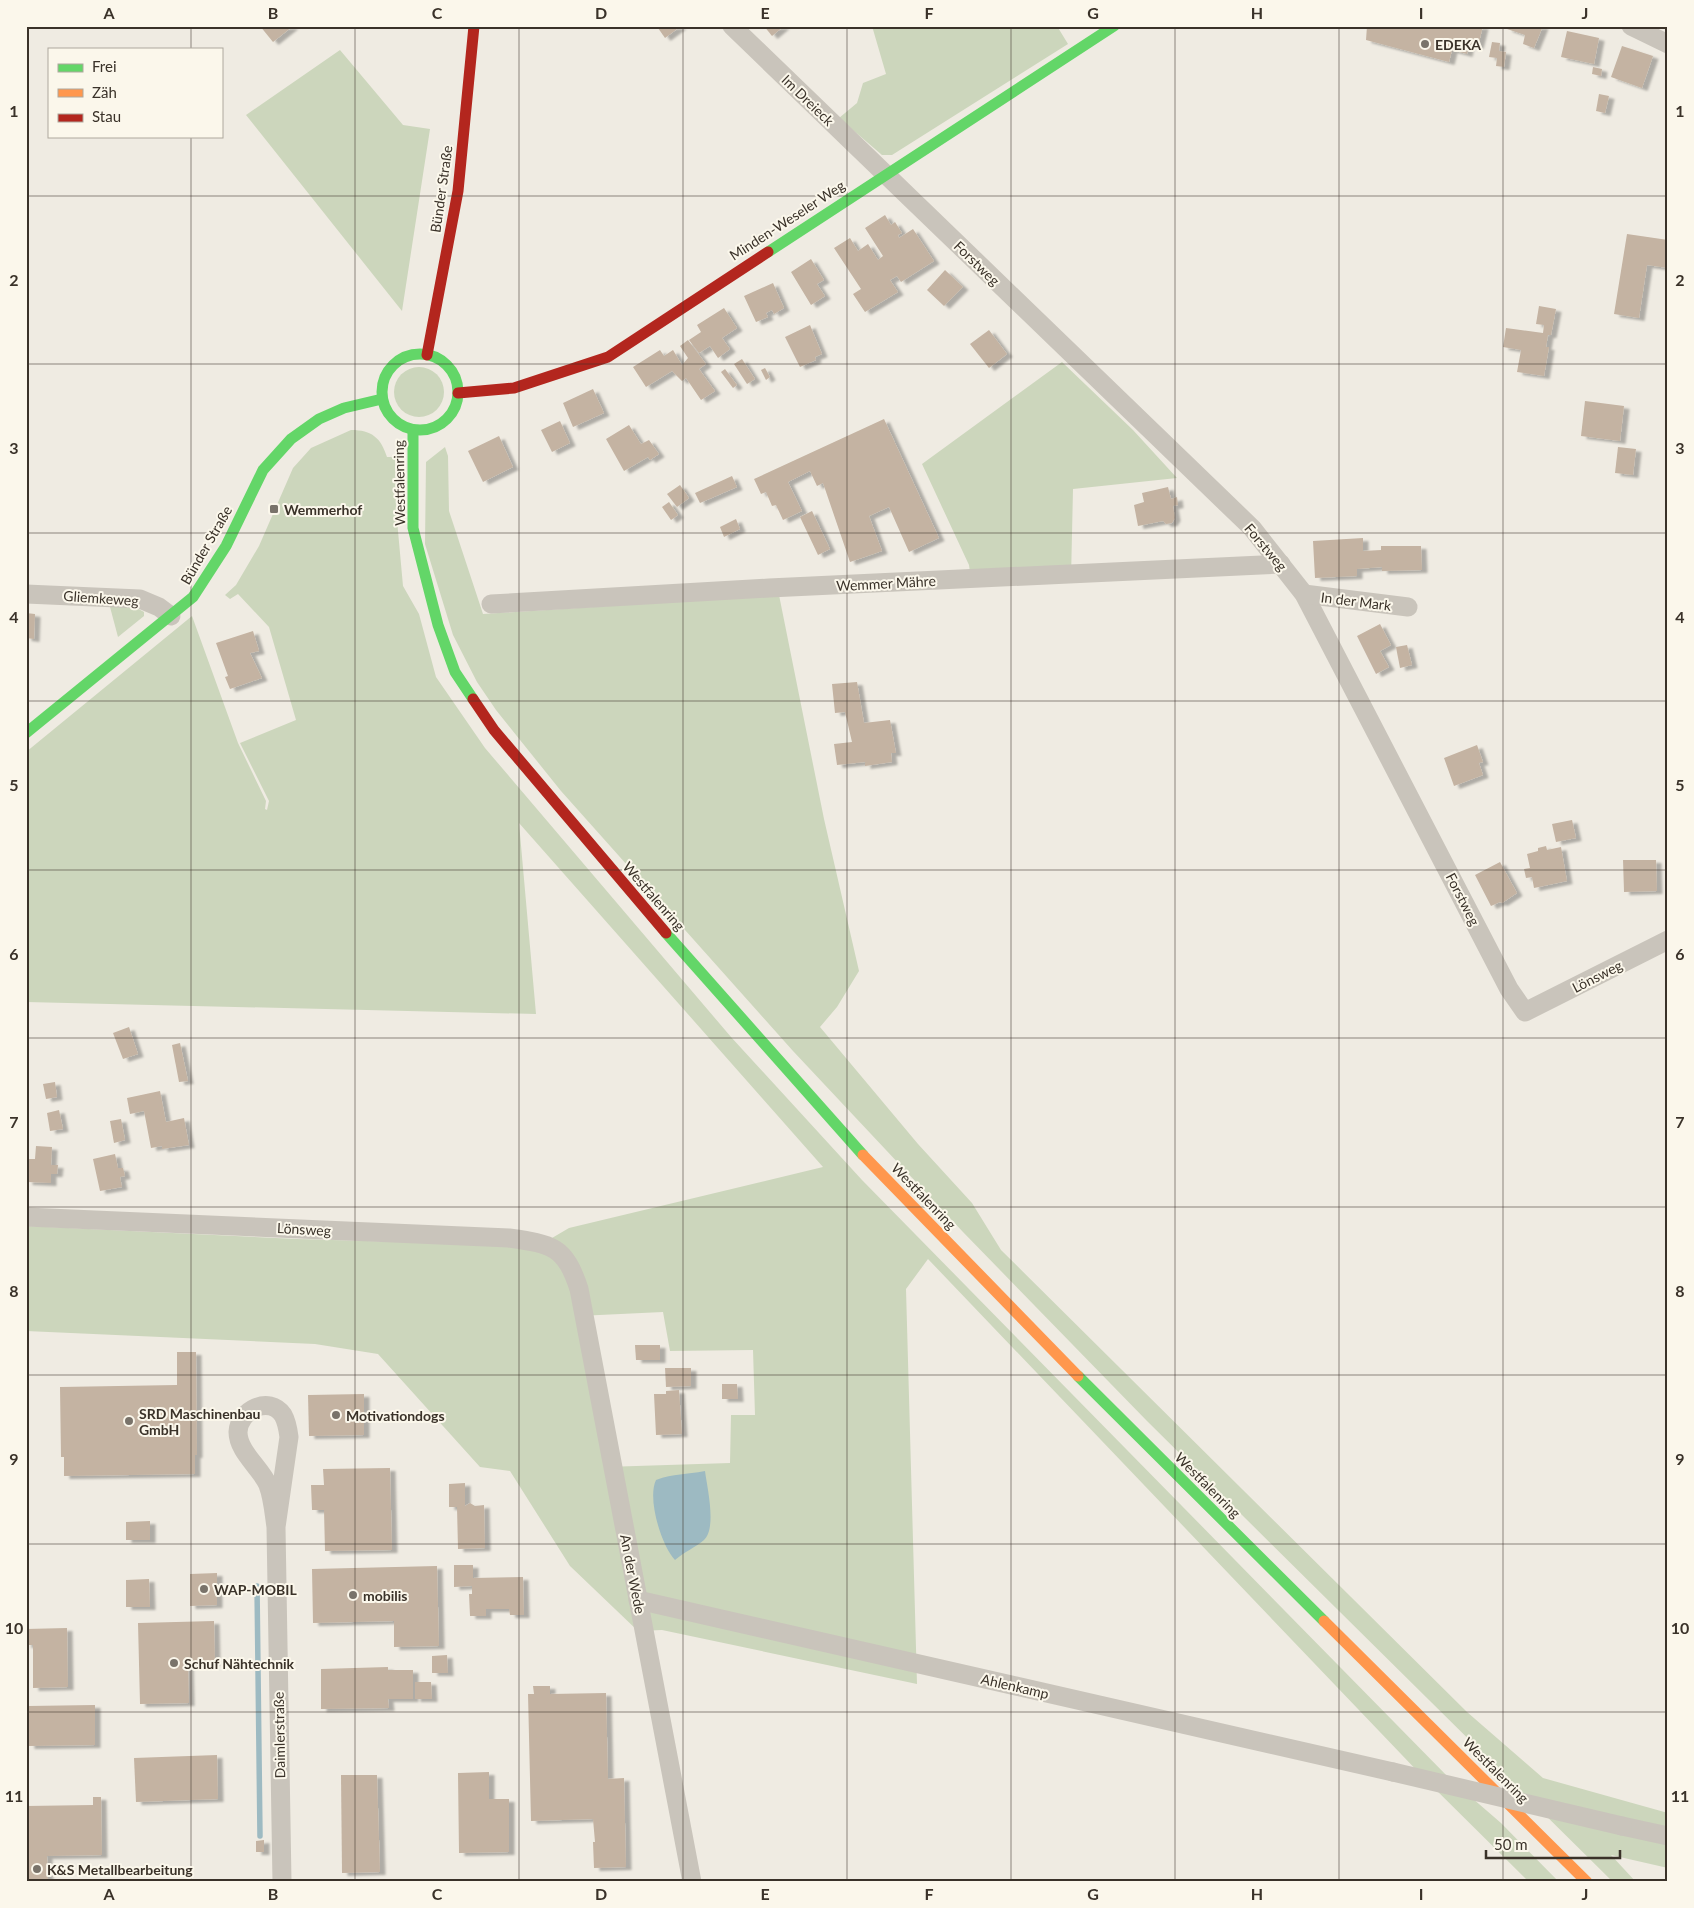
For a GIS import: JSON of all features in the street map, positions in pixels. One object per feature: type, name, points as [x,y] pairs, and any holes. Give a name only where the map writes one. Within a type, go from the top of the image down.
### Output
[{"type":"main road","name":"Bünder Straße","points":[[427,354],[458,191],[474,26]]},
{"type":"main road","name":"Minden-Weseler Weg","points":[[458,393],[514,388],[608,357],[884,174],[1114,26]]},
{"type":"main road","points":[[415,354],[427,354],[446,364],[457,383],[458,393],[456,404],[444,422],[435,428],[413,430],[396,422],[385,408],[382,399],[382,386],[386,374],[393,365],[403,358],[415,354]]},
{"type":"main road","name":"Bünder Straße","points":[[26,732],[194,597],[221,555],[263,470],[291,438],[319,419],[344,408],[382,399]]},
{"type":"main road","name":"Westfalenring","points":[[413,430],[414,528],[438,625],[455,672],[494,730],[619,879],[856,1148],[1136,1435],[1587,1882]]},
{"type":"street","name":"Im Dreieck","points":[[732,26],[884,174]]},
{"type":"street","points":[[1631,26],[1668,44]]},
{"type":"street","name":"Forstweg","points":[[884,174],[1252,528],[1304,594],[1509,989],[1525,1012]]},
{"type":"street","name":"Wemmer Mähre","points":[[492,604],[769,588],[1281,564]]},
{"type":"street","name":"Gliemkeweg","points":[[26,594],[140,599],[158,607],[171,616]]},
{"type":"street","name":"In der Mark","points":[[1304,594],[1408,607]]},
{"type":"street","name":"Lönsweg","points":[[1525,1012],[1668,940]]},
{"type":"street","name":"Lönsweg","points":[[26,1217],[509,1238],[536,1241],[560,1251],[572,1267]]},
{"type":"street","name":"An der Wede","points":[[572,1267],[579,1289],[692,1882]]},
{"type":"street","name":"Daimlerstraße","points":[[276,1527],[268,1484],[242,1446],[238,1432],[242,1418],[252,1409],[261,1406],[273,1407],[282,1413],[287,1423],[289,1437],[276,1527],[282,1882]]},
{"type":"street","name":"Ahlenkamp","points":[[638,1600],[1668,1836]]},
{"type":"green space","points":[[872,26],[1057,26],[1068,44],[892,155],[882,155],[839,118],[857,103],[863,83],[886,74]]},
{"type":"green space","points":[[340,50],[403,125],[430,129],[402,311],[246,115]]},
{"type":"green space","points":[[1062,362],[1133,430],[1177,478],[1073,489],[1071,579],[970,572],[969,565],[922,464]]},
{"type":"green space","points":[[424,367],[437,374],[443,382],[443,402],[437,410],[429,416],[414,417],[401,410],[395,402],[394,387],[401,374],[409,368]]},
{"type":"green space","points":[[351,430],[358,430],[375,436],[382,445],[387,457],[395,457],[396,509],[403,586],[419,614],[436,677],[485,748],[731,1037],[862,1180],[1450,1779],[1501,1823],[1559,1882],[1529,1882],[1423,1777],[928,1259],[906,1289],[917,1684],[662,1630],[638,1631],[570,1566],[510,1471],[480,1467],[378,1354],[315,1344],[26,1331],[26,1226],[297,1239],[508,1245],[535,1248],[569,1228],[823,1167],[519,823],[536,1014],[26,1002],[26,752],[192,616],[238,743],[266,801],[265,809],[267,810],[269,801],[240,743],[296,720],[269,627],[238,594],[230,599],[225,595],[236,585],[259,546],[293,468],[311,448]],"holes":[[[663,1312],[670,1351],[753,1350],[755,1415],[731,1415],[730,1463],[605,1467],[578,1316]]]},
{"type":"green space","points":[[445,447],[448,456],[449,511],[483,614],[779,595],[824,819],[859,971],[837,1007],[820,1027],[918,1144],[972,1203],[1001,1250],[1467,1712],[1543,1778],[1668,1813],[1668,1868],[1611,1855],[1636,1882],[1613,1882],[1147,1421],[963,1232],[793,1051],[561,791],[496,710],[477,682],[453,635],[425,544],[426,462]]},
{"type":"green space","points":[[110,607],[135,607],[144,612],[144,616],[118,637]]},
{"type":"water","points":[[705,1471],[711,1517],[708,1534],[701,1543],[675,1560],[660,1533],[654,1509],[653,1498],[656,1480],[674,1475]]},
{"type":"building","points":[[260,26],[293,26],[273,42]]},
{"type":"building","points":[[659,26],[681,26],[665,38],[658,28]]},
{"type":"building","points":[[764,26],[784,26],[772,36]]},
{"type":"building","name":"EDEKA","points":[[1367,26],[1483,26],[1478,46],[1469,44],[1467,54],[1452,50],[1449,62],[1366,40]]},
{"type":"building","points":[[1508,26],[1543,26],[1534,48],[1523,44],[1525,35],[1507,29]]},
{"type":"building","points":[[1567,31],[1599,38],[1594,64],[1561,57]]},
{"type":"building","points":[[1492,42],[1500,43],[1499,51],[1506,52],[1504,67],[1496,66],[1497,58],[1489,57]]},
{"type":"building","points":[[1622,46],[1653,56],[1642,88],[1611,77]]},
{"type":"building","points":[[1593,67],[1602,69],[1601,76],[1592,74]]},
{"type":"building","points":[[1599,94],[1609,96],[1605,113],[1596,111]]},
{"type":"building","points":[[885,215],[891,225],[895,222],[902,233],[898,235],[899,238],[913,229],[934,261],[901,282],[897,276],[890,280],[898,292],[865,312],[853,294],[861,289],[834,248],[850,238],[858,251],[868,244],[878,260],[883,256],[865,228]]},
{"type":"building","points":[[1627,234],[1668,240],[1668,268],[1647,265],[1639,318],[1614,314]]},
{"type":"building","points":[[811,259],[824,280],[817,284],[825,296],[811,305],[791,272]]},
{"type":"building","points":[[945,270],[963,287],[944,306],[927,290]]},
{"type":"building","points":[[773,283],[784,308],[774,314],[772,310],[766,313],[768,317],[756,322],[744,296]]},
{"type":"building","points":[[1539,306],[1556,309],[1551,335],[1548,335],[1546,347],[1549,347],[1544,376],[1517,372],[1521,350],[1503,347],[1506,328],[1543,333],[1544,325],[1536,324]]},
{"type":"building","points":[[724,308],[737,328],[722,338],[730,349],[718,358],[710,346],[699,353],[689,340],[701,332],[697,325]]},
{"type":"building","points":[[810,325],[822,354],[815,357],[816,360],[800,367],[785,337]]},
{"type":"building","points":[[989,330],[1007,354],[989,368],[970,344]]},
{"type":"building","points":[[688,340],[706,364],[699,369],[715,391],[701,400],[686,378],[682,381],[672,371],[646,387],[633,367],[660,350],[664,356],[673,350],[682,365],[688,358],[680,346]]},
{"type":"building","points":[[742,359],[755,379],[747,384],[734,364]]},
{"type":"building","points":[[765,368],[770,377],[766,380],[761,370]]},
{"type":"building","points":[[725,369],[737,385],[733,388],[721,372]]},
{"type":"building","points":[[593,389],[604,413],[573,427],[563,403]]},
{"type":"building","points":[[1585,401],[1624,406],[1620,441],[1581,436]]},
{"type":"building","points":[[884,419],[939,538],[909,552],[889,507],[869,516],[882,551],[850,562],[823,483],[817,486],[810,471],[788,482],[802,511],[783,520],[776,505],[772,506],[766,492],[761,494],[754,479]]},
{"type":"building","points":[[560,421],[570,443],[552,452],[541,430]]},
{"type":"building","points":[[629,425],[641,444],[649,440],[659,454],[650,460],[648,457],[624,471],[606,439]]},
{"type":"building","points":[[499,436],[513,467],[483,482],[468,451]]},
{"type":"building","points":[[1618,447],[1636,449],[1633,475],[1615,473]]},
{"type":"building","points":[[732,476],[737,487],[700,503],[695,493]]},
{"type":"building","points":[[680,485],[689,498],[677,507],[667,494]]},
{"type":"building","points":[[1168,487],[1171,499],[1177,497],[1178,505],[1173,506],[1175,518],[1172,523],[1166,524],[1163,521],[1138,526],[1134,505],[1144,502],[1142,493]]},
{"type":"building","points":[[669,502],[678,515],[671,520],[662,507]]},
{"type":"building","points":[[812,511],[830,549],[818,555],[800,517]]},
{"type":"building","points":[[736,519],[740,529],[724,537],[720,527]]},
{"type":"building","points":[[1363,538],[1363,551],[1381,550],[1381,546],[1421,546],[1422,570],[1382,571],[1382,567],[1357,569],[1357,576],[1315,578],[1313,541]]},
{"type":"building","points":[[26,613],[35,614],[34,639],[26,638]]},
{"type":"building","points":[[1380,624],[1391,645],[1380,651],[1389,667],[1376,674],[1357,636]]},
{"type":"building","points":[[253,631],[259,651],[250,653],[262,678],[230,689],[225,677],[228,676],[216,643]]},
{"type":"building","points":[[1407,645],[1412,665],[1400,668],[1396,647]]},
{"type":"building","points":[[857,682],[864,723],[890,720],[896,753],[891,753],[892,762],[865,766],[865,762],[837,765],[834,744],[852,742],[845,712],[835,713],[832,684]]},
{"type":"building","points":[[1477,745],[1483,762],[1479,763],[1483,775],[1454,786],[1444,758]]},
{"type":"building","points":[[1572,820],[1576,838],[1556,842],[1552,824]]},
{"type":"building","points":[[1546,846],[1547,850],[1561,847],[1567,881],[1534,888],[1532,877],[1526,878],[1524,869],[1530,868],[1527,854],[1538,851],[1538,848]]},
{"type":"building","points":[[1623,860],[1656,860],[1657,891],[1624,892]]},
{"type":"building","points":[[1500,862],[1517,893],[1502,903],[1491,906],[1475,875]]},
{"type":"building","points":[[129,1027],[138,1054],[123,1059],[113,1033]]},
{"type":"building","points":[[180,1043],[188,1081],[179,1082],[172,1045]]},
{"type":"building","points":[[55,1082],[57,1097],[46,1099],[43,1084]]},
{"type":"building","points":[[160,1091],[166,1122],[184,1118],[189,1145],[162,1149],[162,1146],[151,1148],[144,1111],[130,1114],[127,1098]]},
{"type":"building","points":[[59,1110],[63,1129],[50,1131],[47,1113]]},
{"type":"building","points":[[121,1119],[125,1140],[114,1143],[110,1121]]},
{"type":"building","points":[[36,1146],[52,1147],[51,1165],[58,1165],[57,1174],[51,1174],[51,1183],[27,1182],[28,1159],[35,1159]]},
{"type":"building","points":[[115,1154],[118,1168],[123,1168],[125,1176],[120,1177],[122,1187],[100,1191],[93,1159]]},
{"type":"building","points":[[635,1345],[660,1345],[660,1360],[636,1360]]},
{"type":"building","name":"SRD Maschinenbau GmbH","points":[[177,1352],[196,1352],[197,1455],[195,1455],[195,1474],[64,1476],[64,1457],[61,1457],[60,1387],[177,1385]]},
{"type":"building","points":[[665,1368],[691,1368],[691,1386],[666,1387]]},
{"type":"building","points":[[722,1384],[737,1384],[738,1399],[722,1399]]},
{"type":"building","points":[[679,1390],[682,1434],[656,1435],[654,1394],[666,1394],[666,1391]]},
{"type":"building","name":"Motivationdogs","points":[[364,1394],[364,1435],[309,1436],[308,1395]]},
{"type":"building","points":[[390,1468],[392,1550],[325,1551],[324,1510],[312,1510],[311,1485],[324,1485],[323,1469]]},
{"type":"building","points":[[465,1483],[465,1506],[470,1503],[475,1506],[484,1505],[485,1548],[458,1549],[457,1507],[449,1507],[449,1484]]},
{"type":"building","points":[[150,1521],[150,1540],[126,1540],[126,1522]]},
{"type":"building","points":[[454,1565],[473,1565],[473,1578],[523,1577],[524,1615],[510,1615],[509,1609],[486,1609],[486,1616],[470,1616],[469,1594],[472,1594],[472,1586],[454,1587]]},
{"type":"building","points":[[437,1566],[439,1646],[394,1647],[394,1621],[313,1623],[312,1569]]},
{"type":"building","name":"WAP-MOBIL","points":[[217,1573],[217,1605],[190,1606],[190,1574]]},
{"type":"building","points":[[149,1579],[150,1607],[126,1607],[126,1580]]},
{"type":"building","name":"Schuf Nähtechnik","points":[[214,1621],[215,1662],[195,1665],[188,1663],[189,1703],[140,1704],[138,1623]]},
{"type":"building","points":[[67,1628],[68,1687],[33,1688],[33,1645],[26,1645],[26,1629]]},
{"type":"building","points":[[447,1655],[448,1673],[432,1673],[432,1656]]},
{"type":"building","points":[[388,1667],[388,1670],[413,1670],[413,1699],[388,1699],[389,1708],[321,1709],[321,1669]]},
{"type":"building","points":[[415,1682],[431,1682],[432,1699],[415,1699]]},
{"type":"building","points":[[533,1686],[550,1686],[550,1694],[606,1693],[608,1779],[624,1778],[626,1867],[594,1868],[593,1842],[595,1842],[593,1819],[531,1821],[528,1694],[534,1694]]},
{"type":"building","points":[[95,1705],[95,1745],[29,1746],[28,1706]]},
{"type":"building","points":[[217,1755],[218,1799],[136,1802],[134,1758]]},
{"type":"building","points":[[489,1772],[489,1799],[509,1799],[509,1852],[459,1853],[458,1773]]},
{"type":"building","points":[[341,1775],[377,1775],[380,1872],[342,1873]]},
{"type":"building","points":[[93,1797],[101,1797],[102,1855],[47,1856],[48,1882],[26,1882],[26,1806],[93,1805]]},
{"type":"building","points":[[264,1840],[264,1852],[256,1852],[256,1841]]},
{"type":"waterway","points":[[257,1586],[260,1836]]},
{"type":"traffic: fast","points":[[768,252],[1114,26]]},
{"type":"traffic: fast","points":[[420,354],[435,357],[447,365],[455,377],[458,392],[455,407],[447,419],[435,427],[420,430],[405,427],[393,419],[385,407],[382,392],[385,377],[393,365],[405,357],[420,354]]},
{"type":"traffic: fast","points":[[26,733],[193,597],[226,546],[263,470],[291,439],[319,419],[344,408],[382,399]]},
{"type":"traffic: fast","points":[[413,430],[413,528],[438,625],[455,672],[473,699]]},
{"type":"traffic: fast","points":[[666,933],[863,1155]]},
{"type":"traffic: fast","points":[[1078,1376],[1324,1621]]},
{"type":"traffic: slow","points":[[863,1155],[1078,1376]]},
{"type":"traffic: slow","points":[[1324,1621],[1587,1882]]},
{"type":"traffic: jam","points":[[427,355],[458,191],[474,26]]},
{"type":"traffic: jam","points":[[458,393],[514,388],[608,357],[768,252]]},
{"type":"traffic: jam","points":[[473,699],[494,730],[666,933]]},
{"type":"place","name":"EDEKA","points":[[1425,44]]},
{"type":"place","name":"Wemmerhof","points":[[274,509]]},
{"type":"place","name":"Motivationdogs","points":[[336,1415]]},
{"type":"place","name":"SRD Maschinenbau GmbH","points":[[129,1421]]},
{"type":"place","name":"WAP-MOBIL","points":[[204,1589]]},
{"type":"place","name":"mobilis","points":[[353,1595]]},
{"type":"place","name":"Schuf Nähtechnik","points":[[174,1663]]},
{"type":"place","name":"K&S Metallbearbeitung","points":[[37,1869]]}]
